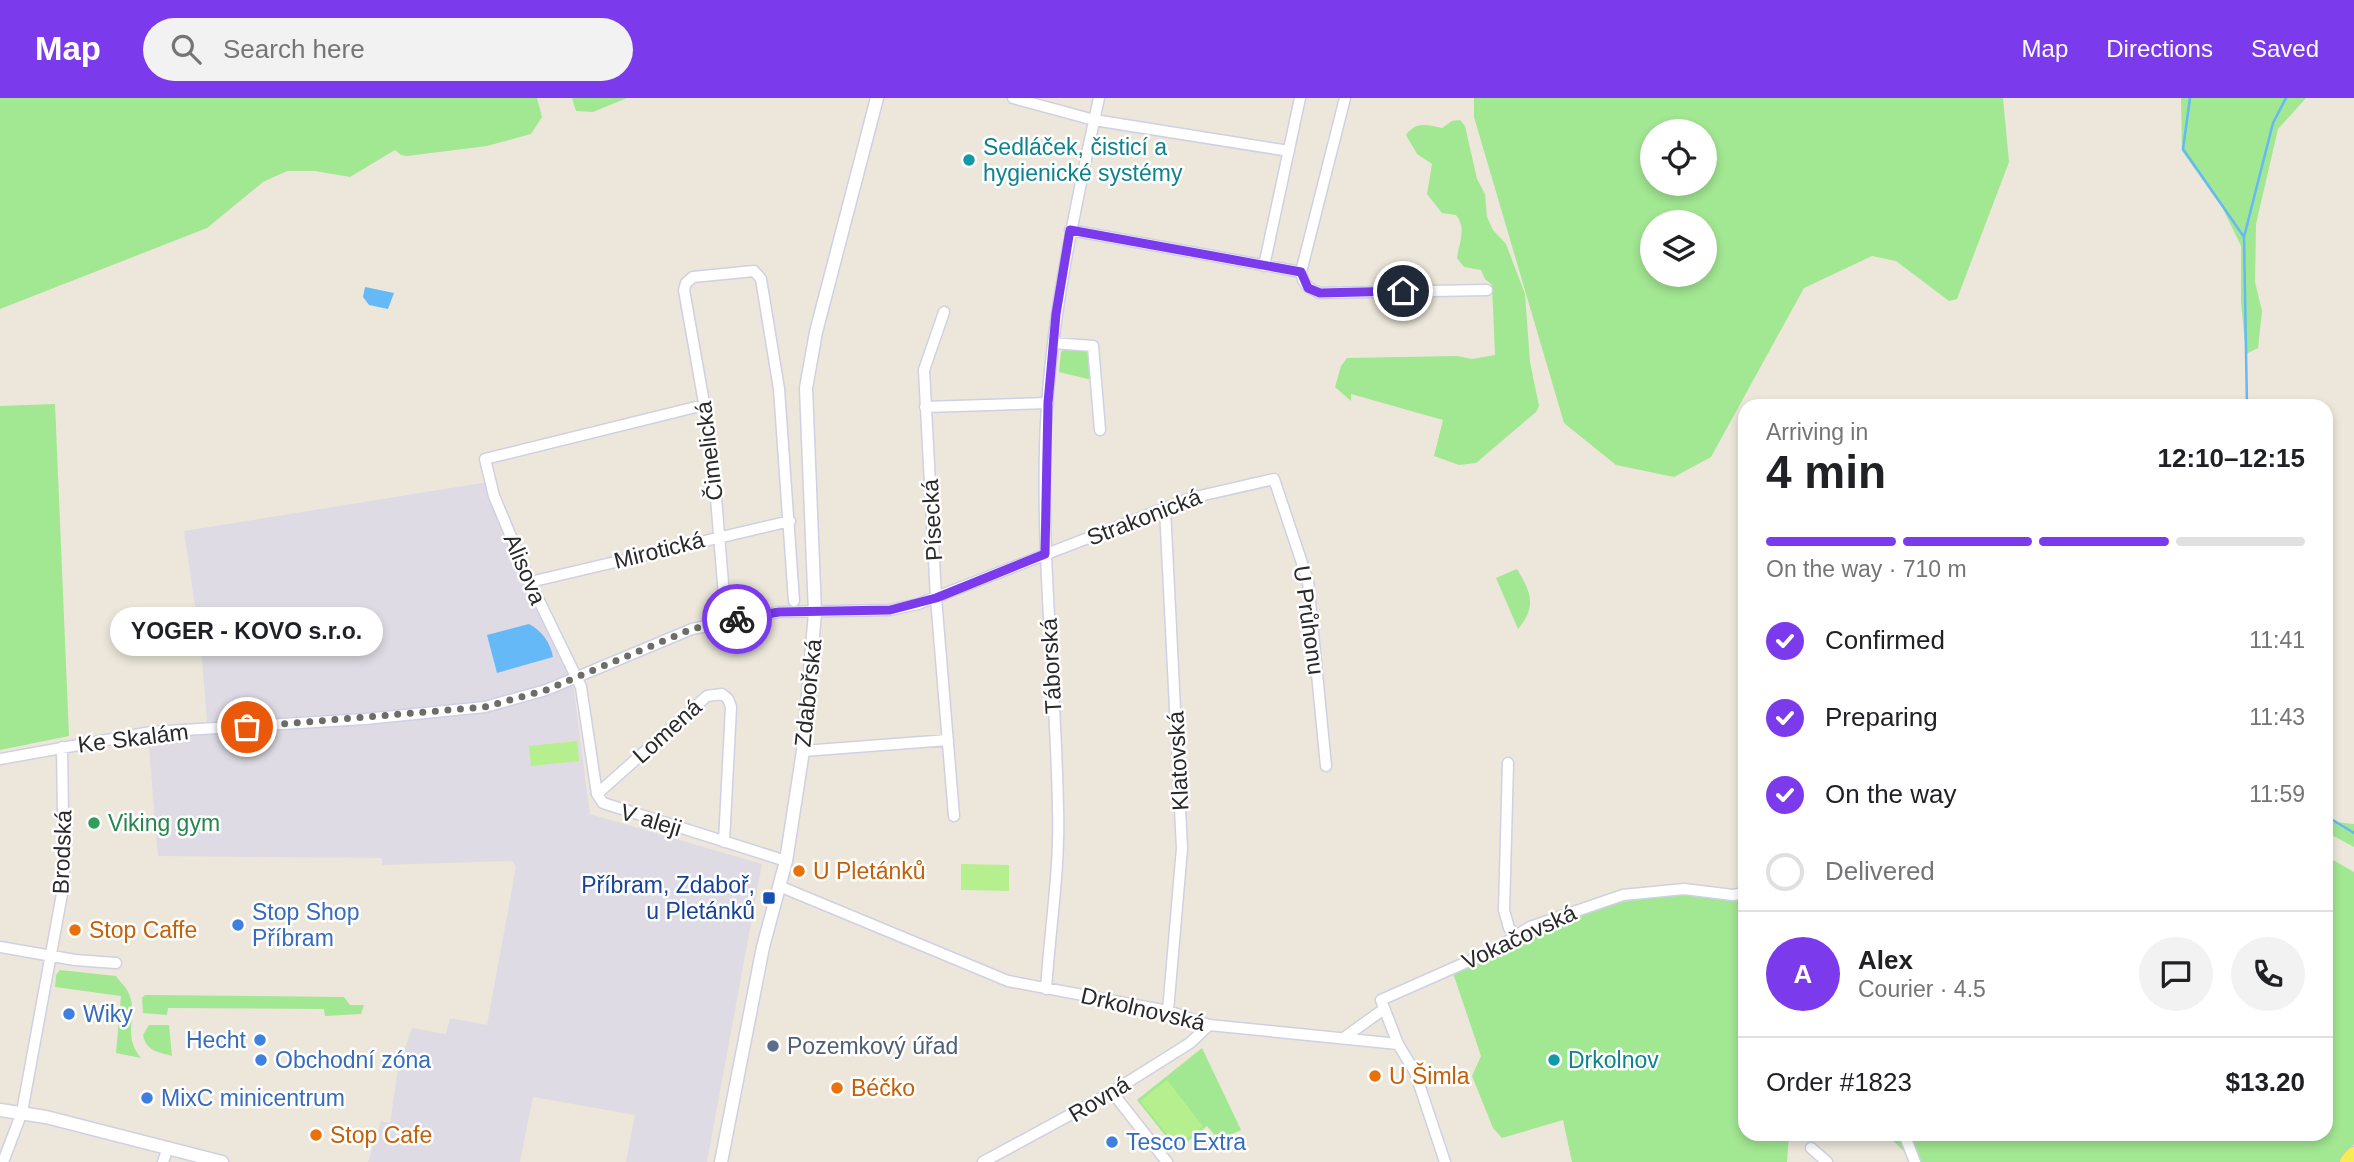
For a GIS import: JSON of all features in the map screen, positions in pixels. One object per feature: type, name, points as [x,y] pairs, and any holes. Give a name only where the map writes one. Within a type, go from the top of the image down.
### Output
[{"type":"main road","points":[[2348,1162],[2354,1154]]},
{"type":"street","name":"Zdabořská","points":[[720,1162],[750,1010],[786,861],[803,751],[815,613],[806,388],[817,332],[877,98]]},
{"type":"street","points":[[1013,98],[1094,120],[1289,151]]},
{"type":"street","name":"Táborská","points":[[1046,989],[1059,812],[1045,554],[1048,403],[1053,342],[1070,230],[1099,98]]},
{"type":"street","points":[[1264,266],[1300,98]]},
{"type":"street","points":[[1345,98],[1301,272],[1308,288],[1320,293],[1487,290]]},
{"type":"street","points":[[1070,230],[1301,272]]},
{"type":"street","name":"Čimelická","points":[[726,621],[712,448],[684,290],[686,282],[692,277],[754,271],[761,279],[779,389],[790,521]]},
{"type":"street","name":"Písecká","points":[[944,312],[926,363],[925,407],[936,598],[954,816]]},
{"type":"street","points":[[1053,342],[1093,346],[1100,430]]},
{"type":"street","points":[[925,407],[1048,403]]},
{"type":"street","name":"Alisova","points":[[576,676],[530,582],[494,496],[485,459],[704,405]]},
{"type":"street","name":"Strakonická","points":[[726,621],[779,612],[890,610],[936,598],[1217,490],[1274,478]]},
{"type":"street","name":"U Průhonu","points":[[1274,478],[1308,581],[1325,766]]},
{"type":"street","name":"Klatovská","points":[[1165,509],[1182,848],[1168,1011]]},
{"type":"street","points":[[790,521],[794,601]]},
{"type":"street","name":"Mirotická","points":[[530,582],[790,521]]},
{"type":"street","name":"Ke Skalám","points":[[0,759],[151,732],[365,719],[485,707],[520,699],[650,644],[726,621]]},
{"type":"street","name":"V aleji","points":[[576,676],[581,687],[597,794],[611,808],[786,861]]},
{"type":"street","name":"Lomená","points":[[597,794],[707,696],[722,694],[729,699],[731,707],[724,842]]},
{"type":"street","points":[[803,751],[948,740]]},
{"type":"street","name":"Brodská","points":[[3,1162],[22,1112],[66,868],[62,747]]},
{"type":"street","points":[[1508,763],[1504,910],[1509,928],[1516,935]]},
{"type":"street","name":"Drkolnovská","points":[[779,886],[844,916],[1008,981],[1168,1011],[1209,1025],[1398,1044]]},
{"type":"street","name":"Vokačovská","points":[[1345,1037],[1382,1005],[1494,950],[1530,927],[1623,895],[1684,889],[1738,894]]},
{"type":"street","points":[[0,947],[51,957],[116,963]]},
{"type":"street","points":[[1382,1005],[1398,1044],[1418,1080],[1445,1162]]},
{"type":"street","name":"Rovná","points":[[983,1162],[1112,1092],[1190,1043],[1209,1025]]},
{"type":"street","points":[[1112,1092],[1167,1162]]},
{"type":"street","points":[[0,1110],[22,1112],[222,1162]]},
{"type":"street","points":[[1907,1141],[1915,1162]]},
{"type":"street","points":[[163,1162],[168,1147]]},
{"type":"street","points":[[1811,1148],[1828,1162]]},
{"type":"shaded area","points":[[488,482],[573,684],[590,814],[762,864],[707,1162],[626,1162],[635,1115],[533,1097],[520,1162],[368,1162],[381,1121],[390,1123],[398,1068],[412,1028],[446,1034],[450,1018],[487,1025],[516,867],[512,861],[382,865],[382,858],[158,856],[148,736],[208,734],[201,647],[184,531]]},
{"type":"green space","points":[[0,98],[537,98],[542,117],[531,134],[487,146],[407,156],[395,150],[350,177],[315,171],[287,171],[263,182],[207,228],[0,309]]},
{"type":"green space","points":[[572,98],[627,98],[593,112],[576,111]]},
{"type":"green space","points":[[1474,98],[2003,98],[2009,162],[1957,299],[1949,301],[1896,261],[1872,256],[1804,288],[1743,399],[1738,399],[1738,408],[1711,457],[1674,477],[1616,465],[1564,423],[1474,117]]},
{"type":"green space","points":[[2181,98],[2306,98],[2278,129],[2256,224],[2255,282],[2262,311],[2258,348],[2246,354],[2241,302],[2241,246],[2222,207],[2182,151]]},
{"type":"green space","points":[[1460,120],[1465,126],[1477,179],[1485,194],[1487,217],[1493,230],[1506,244],[1525,294],[1530,362],[1539,406],[1536,412],[1476,463],[1459,465],[1434,456],[1443,420],[1351,394],[1351,401],[1335,387],[1341,366],[1347,358],[1457,356],[1472,359],[1495,355],[1492,285],[1481,270],[1464,267],[1457,258],[1461,236],[1459,220],[1456,215],[1442,213],[1427,194],[1432,164],[1417,154],[1406,135],[1418,126],[1442,128],[1452,121]]},
{"type":"green space","points":[[1066,348],[1087,349],[1092,380],[1059,372],[1061,352]]},
{"type":"green space","points":[[55,404],[69,736],[0,750],[0,406]]},
{"type":"green space","points":[[1517,569],[1530,599],[1528,614],[1518,629],[1496,578]]},
{"type":"green space","points":[[577,741],[579,761],[531,766],[529,746]]},
{"type":"green space","points":[[2333,822],[2354,824],[2354,847],[2333,836]]},
{"type":"green space","points":[[2333,860],[2354,872],[2354,1144],[2340,1162],[1915,1162],[1893,1141],[2333,1141]]},
{"type":"green space","points":[[961,864],[1009,865],[1009,891],[961,890]]},
{"type":"green space","points":[[1658,894],[1725,897],[1738,894],[1738,1141],[1788,1141],[1787,1162],[1572,1162],[1563,1120],[1502,1138],[1493,1128],[1472,1076],[1481,1056],[1453,973],[1592,909]]},
{"type":"green space","points":[[60,970],[116,976],[132,1002],[132,1041],[141,1058],[116,1053],[121,996],[55,987],[56,975]]},
{"type":"green space","points":[[145,995],[344,997],[350,1005],[364,1005],[361,1014],[325,1016],[324,1009],[168,1008],[167,1015],[143,1013],[142,998]]},
{"type":"green space","points":[[149,1025],[169,1025],[172,1056],[153,1050],[147,1044],[143,1035]]},
{"type":"green space","points":[[1202,1048],[1241,1130],[1219,1140],[1207,1126],[1177,1150],[1137,1100]]},
{"type":"green space","points":[[1167,1080],[1203,1126],[1177,1147],[1140,1101]]},
{"type":"water","points":[[365,287],[394,293],[388,309],[369,305],[363,297]]},
{"type":"water","points":[[529,624],[545,638],[553,657],[497,673],[487,635]]},
{"type":"waterway","points":[[2190,98],[2183,149],[2244,237],[2247,399]]},
{"type":"waterway","points":[[2244,237],[2273,123],[2286,98]]},
{"type":"waterway","points":[[2333,820],[2354,833]]},
{"type":"way so far","points":[[247,727],[485,707],[546,690],[650,644],[692,629],[737,619]]},
{"type":"place","name":"Sedláček, čisticí a hygienické systémy","points":[[969,160]]},
{"type":"place","name":"YOGER - KOVO s.r.o.","points":[[247,727]]},
{"type":"place","name":"Viking gym","points":[[94,823]]},
{"type":"place","name":"U Pletánků","points":[[799,871]]},
{"type":"place","name":"Příbram, Zdaboř, u Pletánků","points":[[769,898]]},
{"type":"place","name":"Stop Shop Příbram","points":[[238,925]]},
{"type":"place","name":"Stop Caffe","points":[[75,930]]},
{"type":"place","name":"Wiky","points":[[69,1014]]},
{"type":"place","name":"Hecht","points":[[260,1040]]},
{"type":"place","name":"Pozemkový úřad","points":[[773,1046]]},
{"type":"place","name":"Obchodní zóna","points":[[261,1060]]},
{"type":"place","name":"Drkolnov","points":[[1554,1060]]},
{"type":"place","name":"U Šimla","points":[[1375,1076]]},
{"type":"place","name":"Béčko","points":[[837,1088]]},
{"type":"place","name":"MixC minicentrum","points":[[147,1098]]},
{"type":"place","name":"Stop Cafe","points":[[316,1135]]},
{"type":"place","name":"Tesco Extra","points":[[1112,1142]]},
{"type":"route","points":[[737,619],[795,611],[815,613],[890,610],[936,598],[1045,554],[1045,448],[1048,403],[1056,314],[1070,230],[1301,272],[1302,281],[1308,288],[1320,293],[1403,291]]}]
